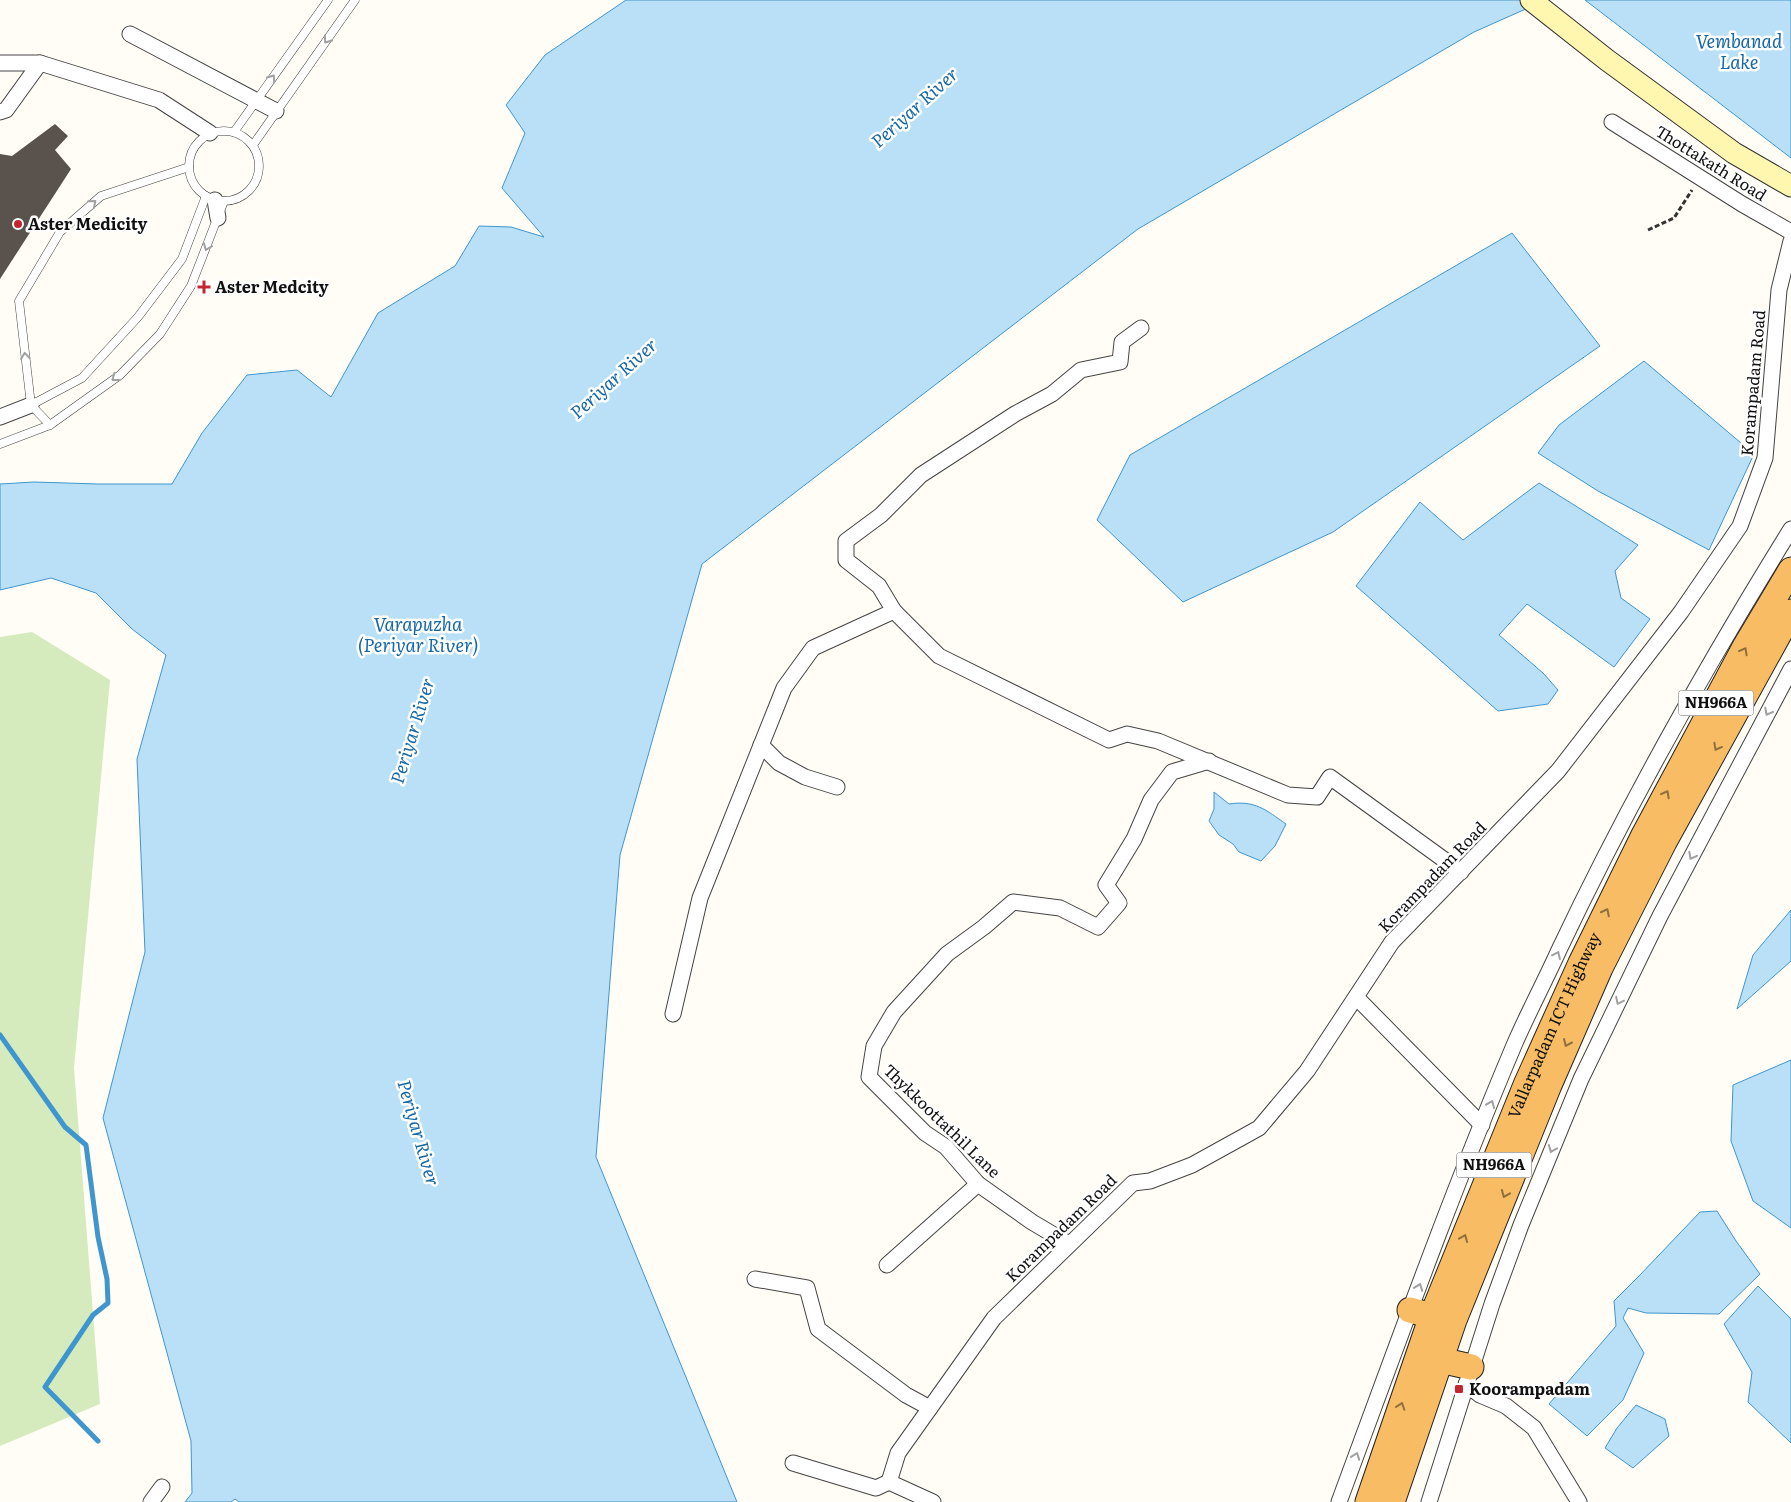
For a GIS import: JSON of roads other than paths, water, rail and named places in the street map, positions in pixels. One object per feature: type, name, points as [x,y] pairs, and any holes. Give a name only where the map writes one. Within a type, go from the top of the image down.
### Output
[{"type":"highway","name":"Vallarpadam ICT Highway","points":[[1392,1502],[1454,1320],[1548,1085],[1600,968],[1653,839],[1746,647],[1791,570]]},
{"type":"highway","name":"Vallarpadam ICT Highway","points":[[1368,1502],[1421,1313],[1581,962],[1653,839],[1791,612]]},
{"type":"highway","points":[[1440,1360],[1469,1376]]},
{"type":"main road","points":[[1531,0],[1606,60],[1734,152],[1791,186]]},
{"type":"street","points":[[130,34],[276,111]]},
{"type":"street","points":[[0,63],[40,63],[159,100],[210,134]]},
{"type":"street","points":[[0,112],[6,110],[40,63]]},
{"type":"street","name":"Thottakath Road","points":[[1612,122],[1742,204],[1791,232]]},
{"type":"street","points":[[215,199],[218,218]]},
{"type":"street","name":"Korampadam Road","points":[[888,1482],[898,1453],[994,1318],[1132,1183],[1150,1180],[1192,1165],[1260,1128],[1308,1072],[1392,942],[1558,771],[1681,612],[1740,526],[1766,458],[1779,290],[1791,240]]},
{"type":"street","points":[[1142,328],[1122,342],[1120,362],[1081,370],[1052,394],[1015,414],[921,475],[881,514],[846,541],[846,560],[879,586],[894,611],[939,656],[1109,740],[1127,734],[1158,741],[1288,795],[1317,797],[1330,777],[1461,872]]},
{"type":"street","points":[[0,417],[31,405]]},
{"type":"street","points":[[1340,1502],[1421,1313],[1482,1125],[1516,1042],[1595,874],[1669,733],[1791,529]]},
{"type":"street","points":[[673,1014],[700,898],[784,688],[813,648],[894,611]]},
{"type":"street","points":[[1429,1502],[1492,1304],[1521,1225],[1581,1079],[1660,916],[1791,669]]},
{"type":"street","points":[[761,745],[779,763],[805,776],[837,787]]},
{"type":"street","name":"Thykkoottathil Lane","points":[[1069,1244],[1032,1222],[978,1184],[946,1147],[925,1133],[869,1077],[874,1046],[894,1012],[947,954],[1014,902],[1060,908],[1098,927],[1119,903],[1106,885],[1134,838],[1151,800],[1172,772],[1209,761]]},
{"type":"street","points":[[1356,997],[1482,1125]]},
{"type":"street","points":[[887,1265],[978,1184]]},
{"type":"street","points":[[756,1279],[807,1288],[818,1329],[906,1395],[930,1408]]},
{"type":"street","points":[[1469,1376],[1480,1395],[1506,1406],[1534,1428],[1579,1502]]},
{"type":"street","points":[[793,1463],[876,1488],[888,1482],[933,1502]]},
{"type":"street","points":[[151,1502],[162,1487]]},
{"type":"lane","points":[[234,132],[328,0]]},
{"type":"lane","points":[[253,144],[355,0]]},
{"type":"lane","points":[[222,130],[244,136],[253,144],[258,156],[260,169],[256,181],[248,192],[237,199],[215,199],[197,188],[194,183],[189,167],[191,153],[199,142],[210,134],[222,130]]},
{"type":"lane","points":[[50,424],[31,405],[19,301],[60,232],[102,196],[189,167]]},
{"type":"lane","points":[[31,405],[82,378],[138,317],[182,259],[215,199]]},
{"type":"lane","points":[[0,444],[50,424],[120,375],[160,334],[191,286],[218,218]]},
{"type":"water","name":"Varapuzha (Periyar River)","points":[[626,0],[1546,0],[1474,32],[1138,229],[702,564],[620,855],[596,1157],[737,1502],[239,1502],[235,1499],[231,1502],[185,1502],[192,1493],[191,1441],[103,1118],[145,952],[137,759],[166,655],[132,629],[96,593],[51,578],[0,590],[0,484],[34,482],[172,484],[202,433],[247,375],[297,370],[331,397],[378,313],[455,266],[479,226],[511,227],[544,237],[502,188],[525,133],[506,105],[545,55]]},
{"type":"water","name":"Vembanad Lake","points":[[1585,0],[1791,0],[1791,158]]},
{"type":"water","points":[[1512,233],[1600,346],[1333,532],[1183,602],[1097,520],[1130,455]]},
{"type":"water","points":[[1644,361],[1754,454],[1709,550],[1598,491],[1538,453],[1559,425]]},
{"type":"water","points":[[1539,483],[1638,545],[1615,571],[1621,598],[1650,619],[1614,667],[1527,604],[1499,635],[1543,673],[1558,690],[1548,704],[1498,711],[1356,586],[1420,502],[1463,540]]},
{"type":"water","points":[[1214,792],[1229,804],[1246,803],[1260,807],[1286,824],[1275,846],[1261,861],[1239,852],[1233,844],[1219,835],[1209,821],[1214,809]]},
{"type":"water","points":[[1791,910],[1791,961],[1737,1009],[1753,955]]},
{"type":"water","points":[[1791,1060],[1791,1228],[1753,1201],[1731,1141],[1733,1085]]},
{"type":"water","points":[[1717,1211],[1760,1274],[1719,1314],[1646,1313],[1628,1308],[1623,1318],[1644,1353],[1623,1400],[1587,1436],[1549,1404],[1616,1326],[1614,1301],[1700,1212]]},
{"type":"water","points":[[1758,1286],[1791,1319],[1791,1443],[1748,1402],[1752,1372],[1724,1324]]},
{"type":"water","points":[[1636,1405],[1665,1419],[1669,1436],[1633,1468],[1605,1448],[1617,1428]]},
{"type":"waterway","points":[[0,1035],[65,1127],[86,1145],[98,1237],[107,1279],[108,1303],[93,1315],[45,1387],[98,1441]]},
{"type":"place","name":"Aster Medicity","points":[[18,224]]},
{"type":"place","name":"Aster Medcity","points":[[204,287]]},
{"type":"place","name":"Koorampadam","points":[[1459,1389]]},
{"type":"water label","name":"Periyar River","points":[[915,108]]},
{"type":"water label","name":"Periyar River","points":[[614,379]]},
{"type":"water label","name":"Periyar River","points":[[413,731]]},
{"type":"water label","name":"Periyar River","points":[[418,1133]]}]
